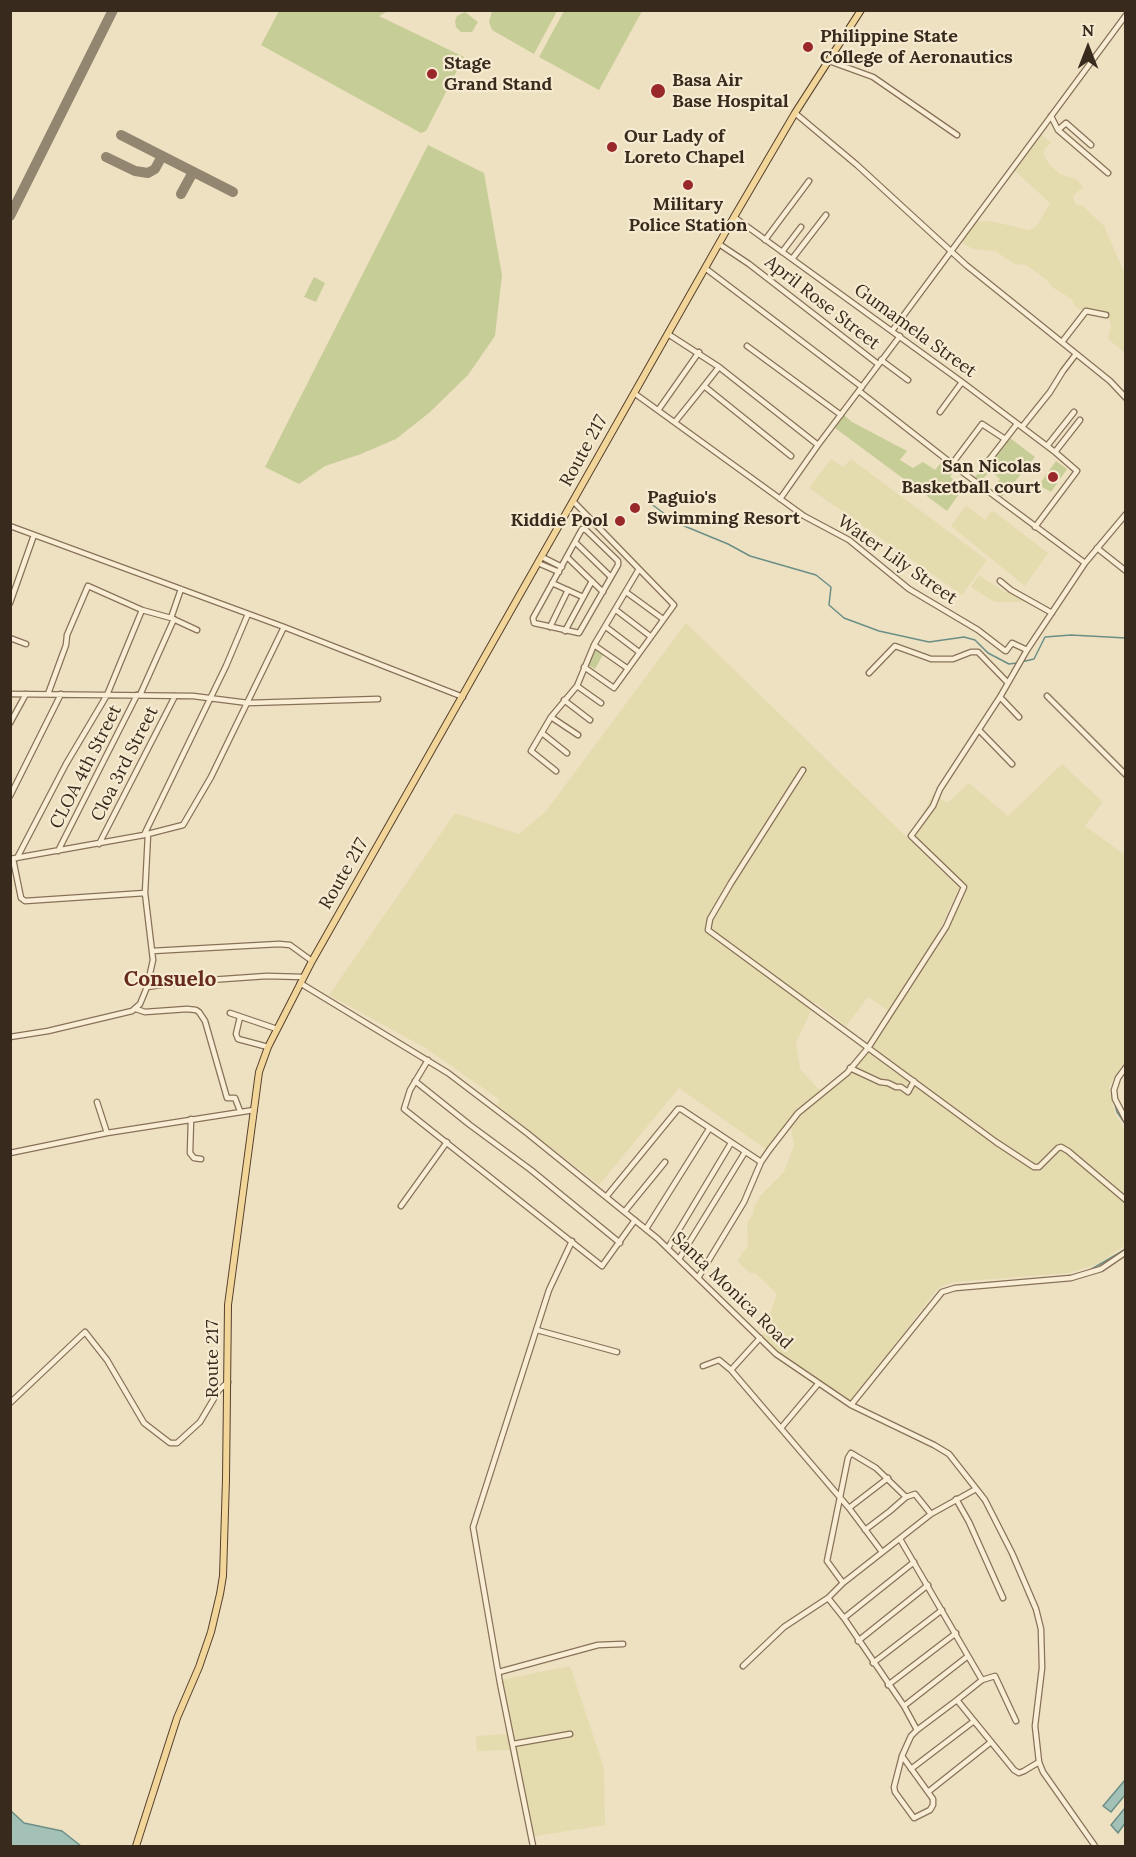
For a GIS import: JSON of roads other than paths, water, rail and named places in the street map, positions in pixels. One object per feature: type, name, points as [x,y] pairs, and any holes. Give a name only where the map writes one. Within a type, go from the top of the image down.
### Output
[{"type":"main road","name":"Route 217","points":[[136,1846],[177,1718],[202,1659],[220,1594],[224,1554],[228,1305],[259,1072],[268,1047],[312,961],[719,243],[795,113],[861,10]]},
{"type":"street","points":[[892,331],[1125,15]]},
{"type":"street","points":[[829,61],[873,77],[957,135]]},
{"type":"street","points":[[795,113],[857,165],[950,252],[1110,381],[1125,398]]},
{"type":"street","points":[[1051,116],[1058,130],[1108,173]]},
{"type":"street","points":[[1058,130],[1066,123],[1091,145]]},
{"type":"street","points":[[765,240],[809,181]]},
{"type":"street","points":[[792,259],[825,215]]},
{"type":"street","name":"Gumamela Street","points":[[734,217],[900,336],[1077,471],[1035,527]]},
{"type":"street","points":[[782,252],[801,226]]},
{"type":"street","name":"April Rose Street","points":[[719,243],[880,362],[908,380]]},
{"type":"street","points":[[705,268],[952,464],[1085,563]]},
{"type":"street","points":[[1062,342],[1086,311],[1106,315]]},
{"type":"street","points":[[668,334],[699,352],[818,445]]},
{"type":"street","points":[[780,499],[900,336]]},
{"type":"street","points":[[747,346],[841,416]]},
{"type":"street","points":[[658,410],[699,352]]},
{"type":"street","points":[[986,464],[1005,439],[1050,392],[1076,354]]},
{"type":"street","points":[[675,422],[719,367]]},
{"type":"street","points":[[940,412],[962,382]]},
{"type":"street","points":[[704,386],[790,456]]},
{"type":"street","name":"Water Lily Street","points":[[634,393],[804,516],[844,537],[909,589],[978,630],[1004,650],[1006,651],[1012,643],[1027,650]]},
{"type":"street","points":[[1047,446],[1074,412]]},
{"type":"street","points":[[1055,452],[1080,420]]},
{"type":"street","points":[[952,464],[982,424],[1005,439]]},
{"type":"street","points":[[573,501],[674,605],[614,688],[584,667]]},
{"type":"street","points":[[698,1278],[744,1202],[761,1162],[798,1113],[850,1068],[868,1048],[935,946],[964,887],[911,836],[933,807],[940,789],[1000,697],[1019,662],[1085,563],[1125,514]]},
{"type":"street","points":[[10,526],[284,627],[463,697]]},
{"type":"street","points":[[584,529],[619,563],[581,632],[576,633],[533,621],[552,583],[568,558],[584,529]]},
{"type":"street","points":[[10,603],[34,535]]},
{"type":"street","points":[[576,543],[610,577]]},
{"type":"street","points":[[1096,548],[1125,571]]},
{"type":"street","points":[[568,558],[603,592]]},
{"type":"street","points":[[540,560],[561,569]]},
{"type":"street","points":[[556,771],[531,751],[551,717],[577,686],[594,645],[639,569]]},
{"type":"street","points":[[565,631],[592,581]]},
{"type":"street","points":[[1000,581],[1011,590],[1052,613]]},
{"type":"street","points":[[552,583],[583,597]]},
{"type":"street","points":[[48,694],[66,645],[67,635],[88,586],[142,610],[197,630]]},
{"type":"street","name":"CLOA 4th Street","points":[[58,851],[138,695],[172,619],[181,589]]},
{"type":"street","points":[[549,627],[568,590]]},
{"type":"street","points":[[626,592],[663,619]]},
{"type":"street","points":[[142,610],[107,695],[13,859],[21,898],[25,901],[145,893]]},
{"type":"street","points":[[616,610],[650,636]]},
{"type":"street","points":[[136,1009],[147,987],[152,966],[145,893],[146,835],[248,614]]},
{"type":"street","points":[[13,859],[146,835],[183,825],[212,777],[284,627]]},
{"type":"street","points":[[606,627],[639,652]]},
{"type":"street","points":[[10,638],[26,644]]},
{"type":"street","points":[[594,645],[627,668]]},
{"type":"street","points":[[869,673],[895,646],[931,659],[953,658],[978,652],[1008,683]]},
{"type":"street","points":[[577,686],[601,703]]},
{"type":"street","points":[[10,694],[175,696],[248,703],[378,699]]},
{"type":"street","points":[[10,723],[26,694]]},
{"type":"street","points":[[10,796],[61,694]]},
{"type":"street","name":"Cloa 3rd Street","points":[[99,844],[175,696]]},
{"type":"street","points":[[1047,696],[1125,775]]},
{"type":"street","points":[[1000,697],[1019,717]]},
{"type":"street","points":[[564,700],[590,720]]},
{"type":"street","points":[[551,717],[578,735]]},
{"type":"street","points":[[979,730],[1012,764]]},
{"type":"street","points":[[542,733],[567,753]]},
{"type":"street","points":[[1121,770],[1125,765]]},
{"type":"street","points":[[803,770],[731,883],[710,919],[708,930],[1034,1167],[1039,1167],[1061,1147],[1068,1150],[1125,1200]]},
{"type":"street","points":[[10,892],[19,890]]},
{"type":"street","points":[[152,951],[279,944],[290,945],[312,961]]},
{"type":"street","points":[[147,987],[181,982],[287,975],[302,980]]},
{"type":"street","name":"Santa Monica Road","points":[[302,980],[448,1073],[509,1119],[668,1248],[776,1354],[851,1405],[946,1452],[985,1500],[1012,1553],[1036,1609],[1041,1629],[1042,1668],[1035,1726],[1039,1762],[1043,1772],[1095,1846]]},
{"type":"street","points":[[10,1037],[48,1031],[136,1009],[145,1012],[191,1009],[199,1012],[205,1021],[226,1098],[236,1098],[240,1111]]},
{"type":"street","points":[[230,1013],[277,1029]]},
{"type":"street","points":[[240,1017],[236,1034],[238,1039],[268,1047]]},
{"type":"street","points":[[428,1060],[415,1081],[404,1109],[602,1266],[635,1220]]},
{"type":"street","points":[[1125,1067],[1114,1090],[1115,1099],[1125,1120]]},
{"type":"street","points":[[850,1068],[896,1088],[901,1087],[908,1092],[914,1081]]},
{"type":"street","points":[[415,1081],[531,1170],[620,1243]]},
{"type":"street","points":[[97,1102],[107,1133]]},
{"type":"street","points":[[606,1197],[675,1110],[681,1109],[761,1162]]},
{"type":"street","points":[[10,1153],[107,1133],[254,1110]]},
{"type":"street","points":[[191,1119],[190,1153],[194,1158],[201,1159]]},
{"type":"street","points":[[646,1229],[709,1129]]},
{"type":"street","points":[[401,1206],[447,1142]]},
{"type":"street","points":[[668,1248],[731,1143]]},
{"type":"street","points":[[679,1259],[745,1152]]},
{"type":"street","points":[[625,1211],[665,1162]]},
{"type":"street","points":[[533,1846],[473,1527],[549,1290],[572,1241]]},
{"type":"street","points":[[851,1405],[942,1292],[955,1287],[1071,1278],[1101,1269],[1125,1252]]},
{"type":"street","points":[[537,1330],[616,1352]]},
{"type":"street","points":[[10,1403],[85,1332],[107,1360],[144,1423],[170,1443],[177,1443],[200,1422],[219,1390],[228,1382]]},
{"type":"street","points":[[731,1370],[760,1338]]},
{"type":"street","points":[[703,1366],[719,1360],[731,1370],[849,1508],[882,1552]]},
{"type":"street","points":[[781,1428],[818,1384]]},
{"type":"street","points":[[843,1583],[827,1561],[848,1458],[851,1453],[876,1468],[906,1497]]},
{"type":"street","points":[[849,1508],[888,1478]]},
{"type":"street","points":[[743,1666],[784,1626],[828,1598],[843,1583],[932,1514],[976,1489]]},
{"type":"street","points":[[865,1530],[906,1497],[915,1494],[932,1514]]},
{"type":"street","points":[[956,1499],[969,1522],[1003,1598]]},
{"type":"street","points":[[900,1539],[982,1680]]},
{"type":"street","points":[[844,1618],[914,1562]]},
{"type":"street","points":[[858,1641],[928,1586]]},
{"type":"street","points":[[828,1598],[904,1706],[917,1730]]},
{"type":"street","points":[[873,1663],[942,1610]]},
{"type":"street","points":[[888,1685],[956,1633]]},
{"type":"street","points":[[499,1672],[598,1645],[622,1644]]},
{"type":"street","points":[[904,1706],[968,1656]]},
{"type":"street","points":[[902,1756],[933,1799],[930,1810],[914,1818],[895,1792],[894,1787],[902,1756],[911,1736],[917,1730],[982,1680],[995,1676],[1016,1721]]},
{"type":"street","points":[[957,1700],[1014,1770],[1019,1773],[1039,1762]]},
{"type":"street","points":[[911,1769],[974,1721]]},
{"type":"street","points":[[513,1744],[570,1734]]},
{"type":"street","points":[[928,1792],[991,1742]]},
{"type":"water","points":[[1125,1780],[1125,1795],[1111,1812],[1103,1806]]},
{"type":"water","points":[[1125,1808],[1125,1823],[1118,1833],[1111,1825]]},
{"type":"water","points":[[10,1810],[24,1823],[62,1831],[81,1846],[11,1846]]},
{"type":"waterway","points":[[650,503],[677,523],[728,544],[750,556],[816,575],[831,587],[829,605],[844,618],[879,631],[929,642],[964,637],[975,640],[988,653],[1009,664],[1017,663]]},
{"type":"waterway","points":[[1021,662],[1034,659],[1045,637],[1071,635],[1126,638]]},
{"type":"waterway","points":[[1112,1092],[1117,1112],[1126,1125]]},
{"type":"waterway","points":[[1090,1270],[1126,1249]]},
{"type":"place","name":"Philippine State College of Aeronautics","points":[[808,47]]},
{"type":"place","name":"Stage Grand Stand","points":[[432,74]]},
{"type":"place","name":"Basa Air Base Hospital","points":[[658,91]]},
{"type":"place","name":"Our Lady of Loreto Chapel","points":[[612,147]]},
{"type":"place","name":"Military Police Station","points":[[688,185]]},
{"type":"place","name":"San Nicolas Basketball court","points":[[1053,477]]},
{"type":"place","name":"Paguio's Swimming Resort","points":[[635,508]]},
{"type":"place","name":"Kiddie Pool","points":[[620,521]]},
{"type":"district","name":"Consuelo","points":[[170,980]]}]
